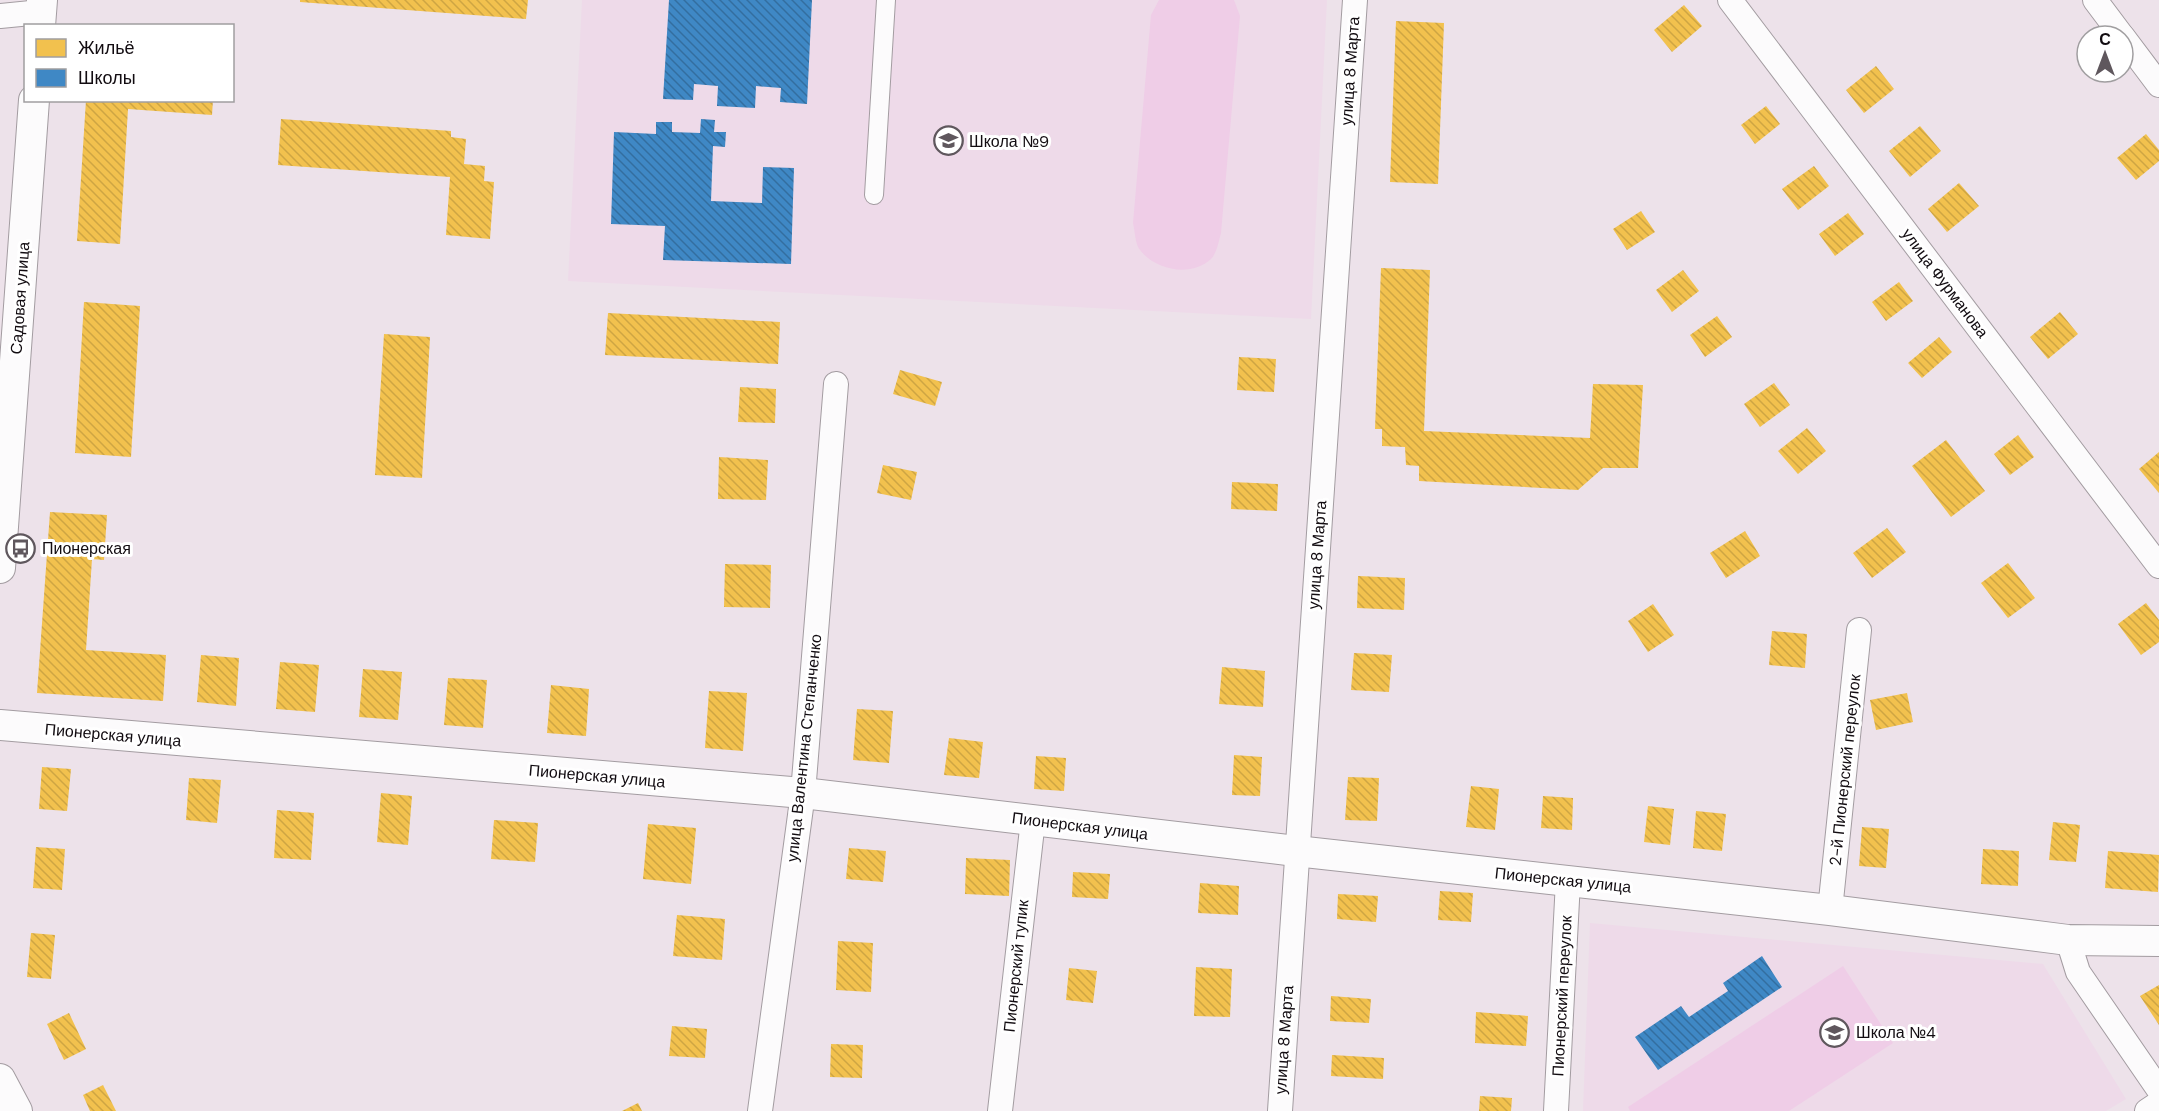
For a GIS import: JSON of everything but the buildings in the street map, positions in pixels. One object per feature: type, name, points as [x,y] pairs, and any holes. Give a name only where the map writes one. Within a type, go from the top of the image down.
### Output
[{"type":"street","points":[[874,195],[886,0]]},
{"type":"street","name":"улица 8 Марта","points":[[1280,1111],[1355,0]]},
{"type":"street","name":"улица Фурманова","points":[[1730,0],[2159,566]]},
{"type":"street","points":[[2095,0],[2113,24]]},
{"type":"street","points":[[0,16],[41,13]]},
{"type":"street","points":[[2135,54],[2159,85]]},
{"type":"street","name":"Садовая улица","points":[[0,568],[34,102]]},
{"type":"street","name":"улица Валентина Степанченко","points":[[760,1111],[803,793],[836,384]]},
{"type":"street","name":"2-й Пионерский переулок","points":[[1830,910],[1859,630]]},
{"type":"street","name":"Пионерская улица","points":[[0,725],[803,793],[1296,851],[1830,910],[2068,940],[2159,941]]},
{"type":"street","name":"Пионерский тупик","points":[[1000,1111],[1033,820]]},
{"type":"street","name":"Пионерский переулок","points":[[1556,1111],[1568,881]]},
{"type":"street","points":[[2068,940],[2078,972],[2159,1090]]},
{"type":"street","points":[[0,1078],[17,1111]]},
{"type":"street","points":[[2147,1111],[2159,1103]]},
{"type":"shaded area","name":"Школа №9","points":[[582,0],[1327,0],[1311,319],[568,281]]},
{"type":"shaded area","points":[[1159,0],[1234,0],[1240,16],[1221,233],[1211,259],[1203,265],[1184,270],[1164,267],[1147,257],[1137,244],[1133,223],[1151,15]]},
{"type":"shaded area","name":"Школа №4","points":[[1590,923],[2043,964],[2126,1099],[2106,1111],[1583,1111]]},
{"type":"shaded area","points":[[1843,966],[1893,1043],[1789,1111],[1630,1111],[1628,1107]]},
{"type":"place","name":"Школа №9","points":[[948,141]]},
{"type":"place","name":"Пионерская","points":[[21,548]]},
{"type":"place","name":"Школа №4","points":[[1835,1032]]}]
